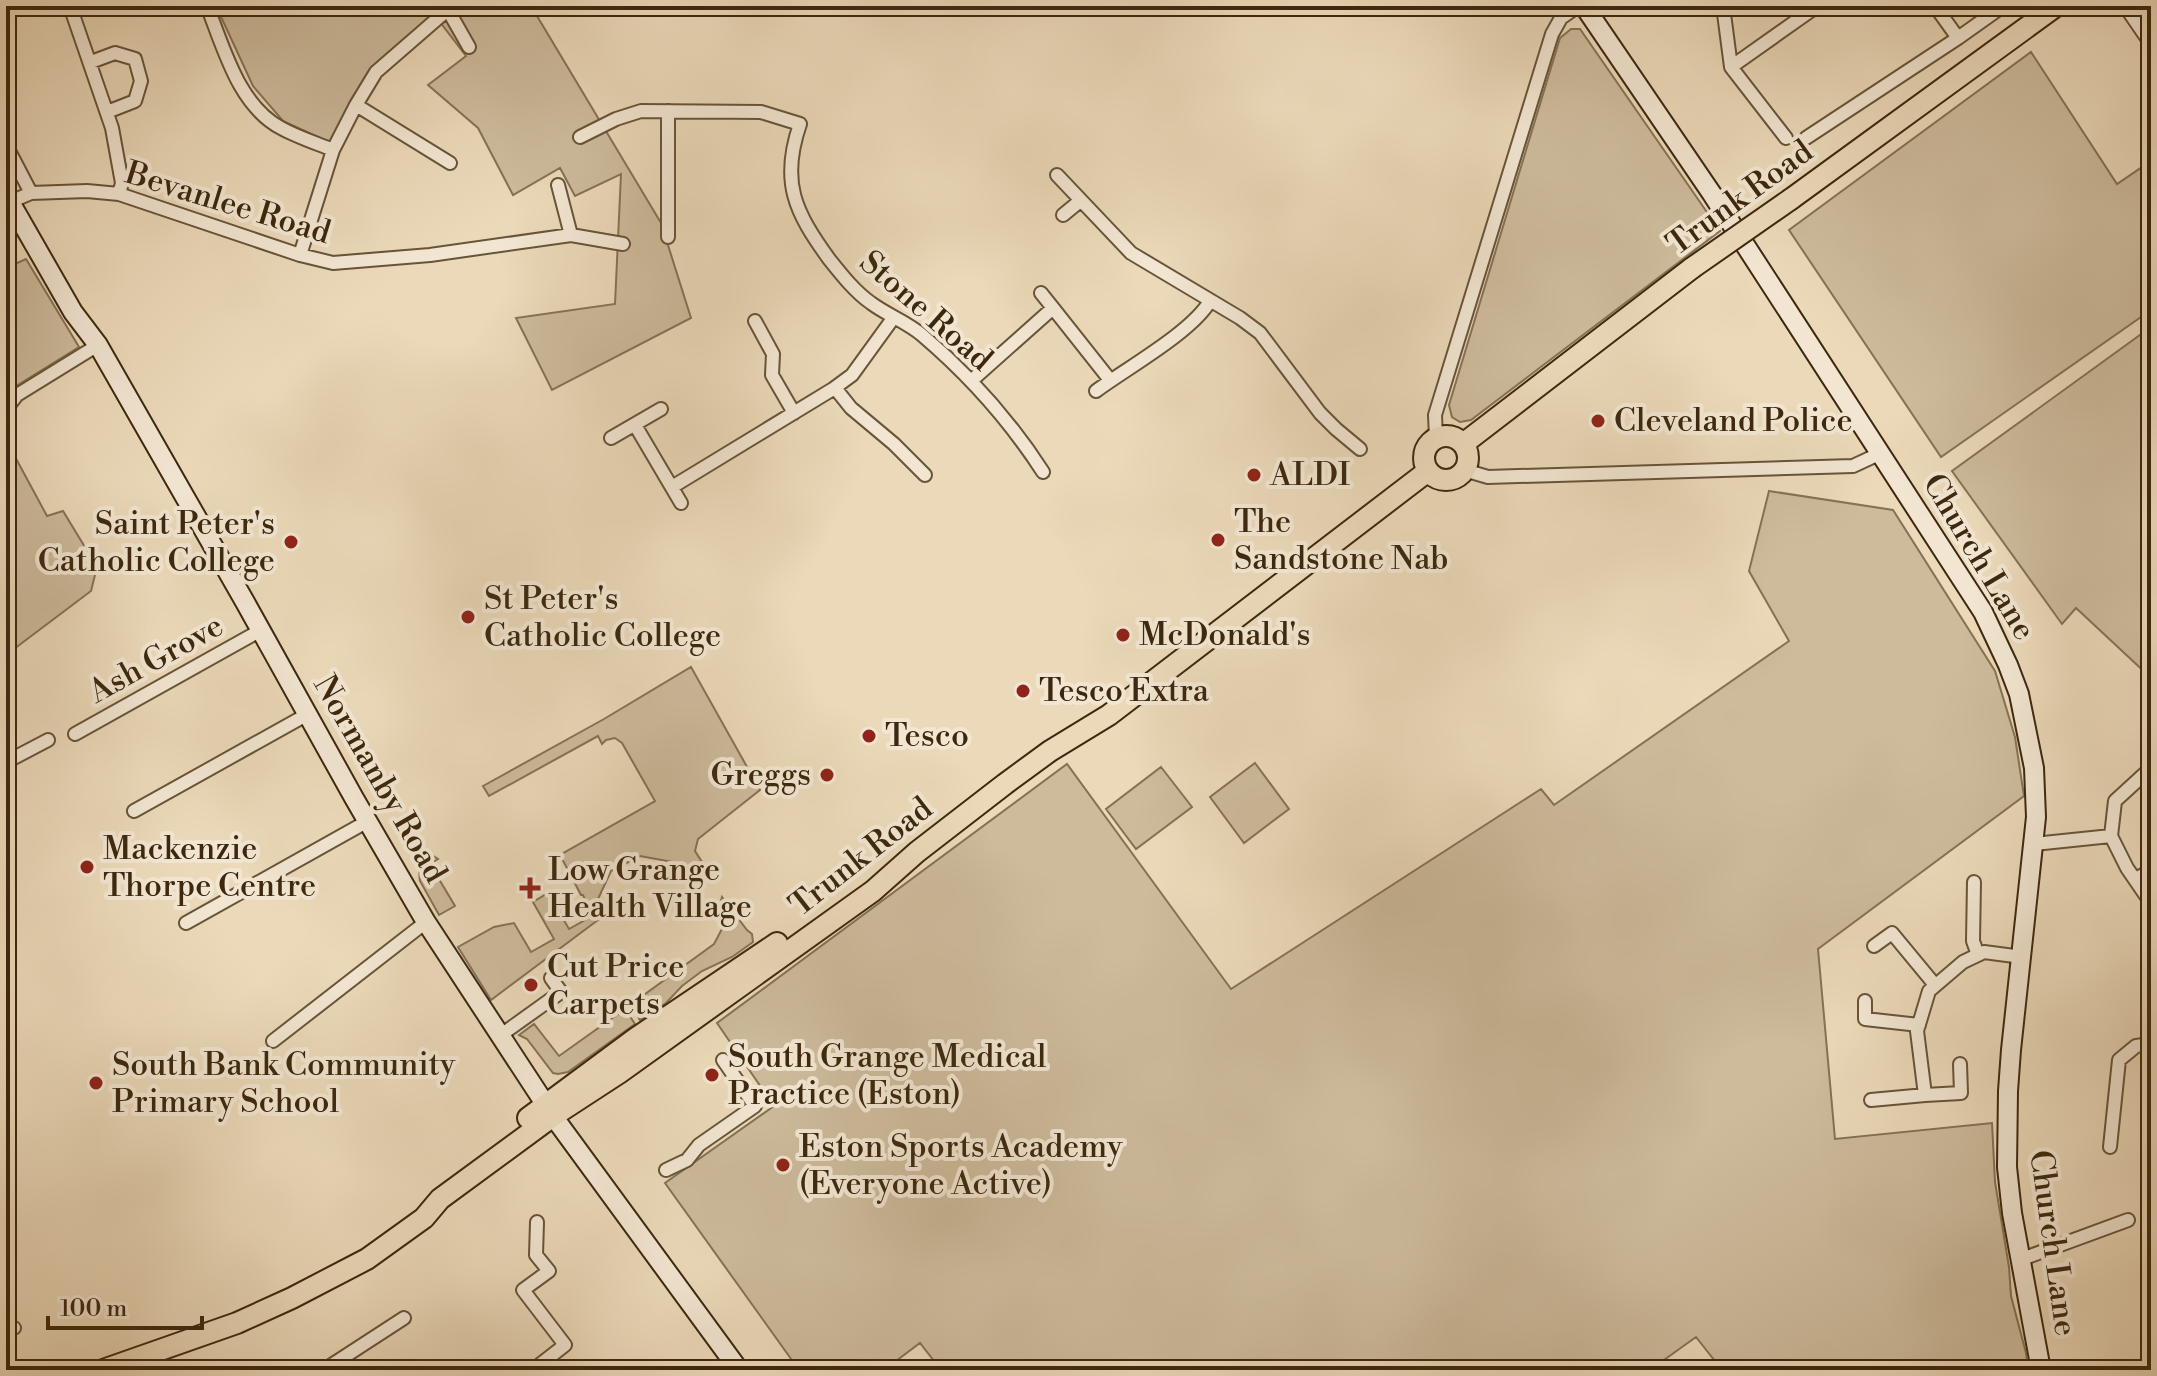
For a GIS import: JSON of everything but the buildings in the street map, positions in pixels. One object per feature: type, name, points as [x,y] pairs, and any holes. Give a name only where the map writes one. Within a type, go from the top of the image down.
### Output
[{"type":"main road","name":"Trunk Road","points":[[1463,444],[1692,268],[2056,6]]},
{"type":"main road","points":[[1451,437],[1463,444],[1468,457],[1464,470],[1453,479],[1433,476],[1428,471],[1425,453],[1436,438],[1451,437]]},
{"type":"main road","name":"Trunk Road","points":[[103,1370],[237,1323],[367,1259],[424,1218],[440,1199],[550,1110],[619,1073],[873,891],[917,852],[1050,751],[1109,715],[1428,471]]},
{"type":"street","points":[[70,6],[112,128],[122,183],[119,194]]},
{"type":"street","points":[[207,6],[239,84],[253,105],[281,129],[333,150]]},
{"type":"street","points":[[1436,438],[1435,415],[1552,34],[1561,18],[1581,6]]},
{"type":"street","name":"Church Lane","points":[[1581,6],[1712,194],[1983,612],[2019,694],[2034,768],[2036,817],[2008,1091],[2007,1167],[2012,1213],[2041,1370]]},
{"type":"street","points":[[1723,6],[1731,67],[1786,138]]},
{"type":"street","points":[[1935,6],[1958,38]]},
{"type":"street","points":[[1806,138],[2003,6]]},
{"type":"street","points":[[2125,6],[2151,44]]},
{"type":"street","points":[[300,255],[333,150],[376,72],[450,8],[469,47]]},
{"type":"street","points":[[1731,67],[1813,9]]},
{"type":"street","points":[[91,62],[115,53],[135,59],[141,81],[135,101],[107,112]]},
{"type":"street","points":[[356,105],[450,163]]},
{"type":"street","points":[[580,137],[616,119],[641,111],[668,111],[668,237]]},
{"type":"street","name":"Stone Road","points":[[668,111],[761,112],[800,124],[792,150],[791,181],[806,227],[838,271],[858,292],[920,333],[971,381],[1021,439],[1043,472]]},
{"type":"street","points":[[6,145],[31,193]]},
{"type":"street","points":[[1057,175],[1131,253],[1260,333],[1320,413],[1360,449]]},
{"type":"street","points":[[558,185],[571,235]]},
{"type":"street","name":"Bevanlee Road","points":[[8,198],[31,193],[87,191],[119,194],[300,255],[333,263],[430,255],[571,235],[623,244]]},
{"type":"street","name":"Normanby Road","points":[[8,198],[73,312],[98,345],[426,922],[550,1110],[739,1370]]},
{"type":"street","points":[[1063,215],[1080,201]]},
{"type":"street","points":[[1041,293],[1110,380]]},
{"type":"street","points":[[1096,391],[1203,313],[1210,301]]},
{"type":"street","points":[[971,381],[1053,308]]},
{"type":"street","points":[[672,487],[852,375],[894,317]]},
{"type":"street","points":[[755,321],[773,354],[772,375],[794,413]]},
{"type":"street","points":[[6,409],[17,395],[98,345]]},
{"type":"street","points":[[835,388],[851,408],[925,475]]},
{"type":"street","points":[[611,438],[661,409]]},
{"type":"street","points":[[635,425],[681,503]]},
{"type":"street","points":[[1464,470],[1488,477],[1853,466],[1881,453]]},
{"type":"street","name":"Ash Grove","points":[[75,734],[261,630]]},
{"type":"street","points":[[134,811],[308,714]]},
{"type":"street","points":[[6,762],[48,740]]},
{"type":"street","points":[[2151,768],[2115,801],[2111,836],[2151,903]]},
{"type":"street","points":[[186,923],[368,821]]},
{"type":"street","points":[[2034,844],[2111,836]]},
{"type":"street","points":[[2135,879],[2151,871]]},
{"type":"street","points":[[1974,882],[1973,941],[1978,955]]},
{"type":"street","points":[[273,1041],[426,922]]},
{"type":"street","points":[[1874,946],[1892,933],[1935,985]]},
{"type":"street","points":[[1925,1095],[1917,1031],[1929,991],[1963,962],[1984,952],[2022,957]]},
{"type":"street","points":[[501,1035],[561,992],[551,978]]},
{"type":"street","points":[[1865,1001],[1865,1019],[1919,1025]]},
{"type":"street","points":[[2110,1147],[2119,1060],[2136,1046],[2151,1044]]},
{"type":"street","points":[[666,1170],[687,1160],[699,1145],[755,1106],[723,1060]]},
{"type":"street","points":[[1871,1100],[1961,1093],[1960,1064]]},
{"type":"street","points":[[2022,1259],[2128,1220]]},
{"type":"street","points":[[533,1370],[565,1345],[523,1290],[549,1271],[536,1255],[537,1222]]},
{"type":"street","points":[[334,1368],[404,1318]]},
{"type":"shaded area","points":[[216,6],[531,6],[661,223],[691,318],[552,390],[516,318],[615,304],[621,174],[575,196],[560,168],[513,195],[478,128],[428,85],[466,56],[436,17],[371,73],[335,145],[283,121],[253,86]]},
{"type":"shaded area","points":[[1571,29],[1580,29],[1720,231],[1471,420],[1460,422],[1452,417],[1449,405],[1560,38]]},
{"type":"shaded area","points":[[2031,52],[2117,184],[2151,161],[2151,310],[1941,457],[1789,230]]},
{"type":"shaded area","points":[[26,259],[79,347],[18,385],[6,401],[6,268]]},
{"type":"shaded area","points":[[2151,327],[2151,678],[2076,608],[2062,624],[1952,471]]},
{"type":"shaded area","points":[[6,440],[47,516],[63,511],[97,567],[91,591],[6,655]]},
{"type":"shaded area","points":[[1769,491],[1893,510],[1995,671],[2015,737],[2024,796],[1818,949],[1835,1139],[1992,1123],[1995,1182],[2011,1296],[2028,1370],[1722,1370],[1696,1337],[1650,1370],[941,1370],[920,1343],[884,1370],[799,1370],[665,1183],[774,1106],[717,1023],[1067,764],[1231,989],[1541,789],[1554,805],[1789,641],[1749,571]]},
{"type":"shaded area","points":[[691,667],[760,790],[698,839],[695,851],[704,865],[691,867],[640,856],[611,871],[598,899],[606,914],[491,1000],[458,947],[494,927],[514,923],[531,952],[554,939],[533,902],[548,893],[569,929],[592,916],[560,855],[655,801],[622,743],[615,738],[602,744],[598,736],[489,796],[483,786]]},
{"type":"shaded area","points":[[1255,763],[1289,809],[1244,843],[1210,797]]},
{"type":"shaded area","points":[[1161,767],[1192,807],[1136,849],[1106,809]]},
{"type":"shaded area","points":[[427,856],[438,859],[430,864],[455,906],[439,915],[419,877]]},
{"type":"shaded area","points":[[722,897],[752,934],[753,942],[732,957],[702,971],[666,1003],[640,1020],[630,1005],[714,944],[723,927],[718,911]]},
{"type":"shaded area","points":[[625,1009],[635,1024],[568,1072],[553,1073],[527,1039],[519,1035],[534,1024],[559,1056]]},
{"type":"place","name":"Cleveland Police","points":[[1598,421]]},
{"type":"place","name":"ALDI","points":[[1254,475]]},
{"type":"place","name":"The Sandstone Nab","points":[[1218,540]]},
{"type":"place","name":"Saint Peter's Catholic College","points":[[291,542]]},
{"type":"place","name":"St Peter's Catholic College","points":[[468,617]]},
{"type":"place","name":"McDonald's","points":[[1123,635]]},
{"type":"place","name":"Tesco Extra","points":[[1023,691]]},
{"type":"place","name":"Tesco","points":[[869,736]]},
{"type":"place","name":"Greggs","points":[[827,775]]},
{"type":"place","name":"Mackenzie Thorpe Centre","points":[[87,867]]},
{"type":"place","name":"Low Grange Health Village","points":[[530,888]]},
{"type":"place","name":"Cut Price Carpets","points":[[531,985]]},
{"type":"place","name":"South Grange Medical Practice (Eston)","points":[[712,1075]]},
{"type":"place","name":"South Bank Community Primary School","points":[[96,1083]]},
{"type":"place","name":"Eston Sports Academy (Everyone Active)","points":[[783,1165]]}]
